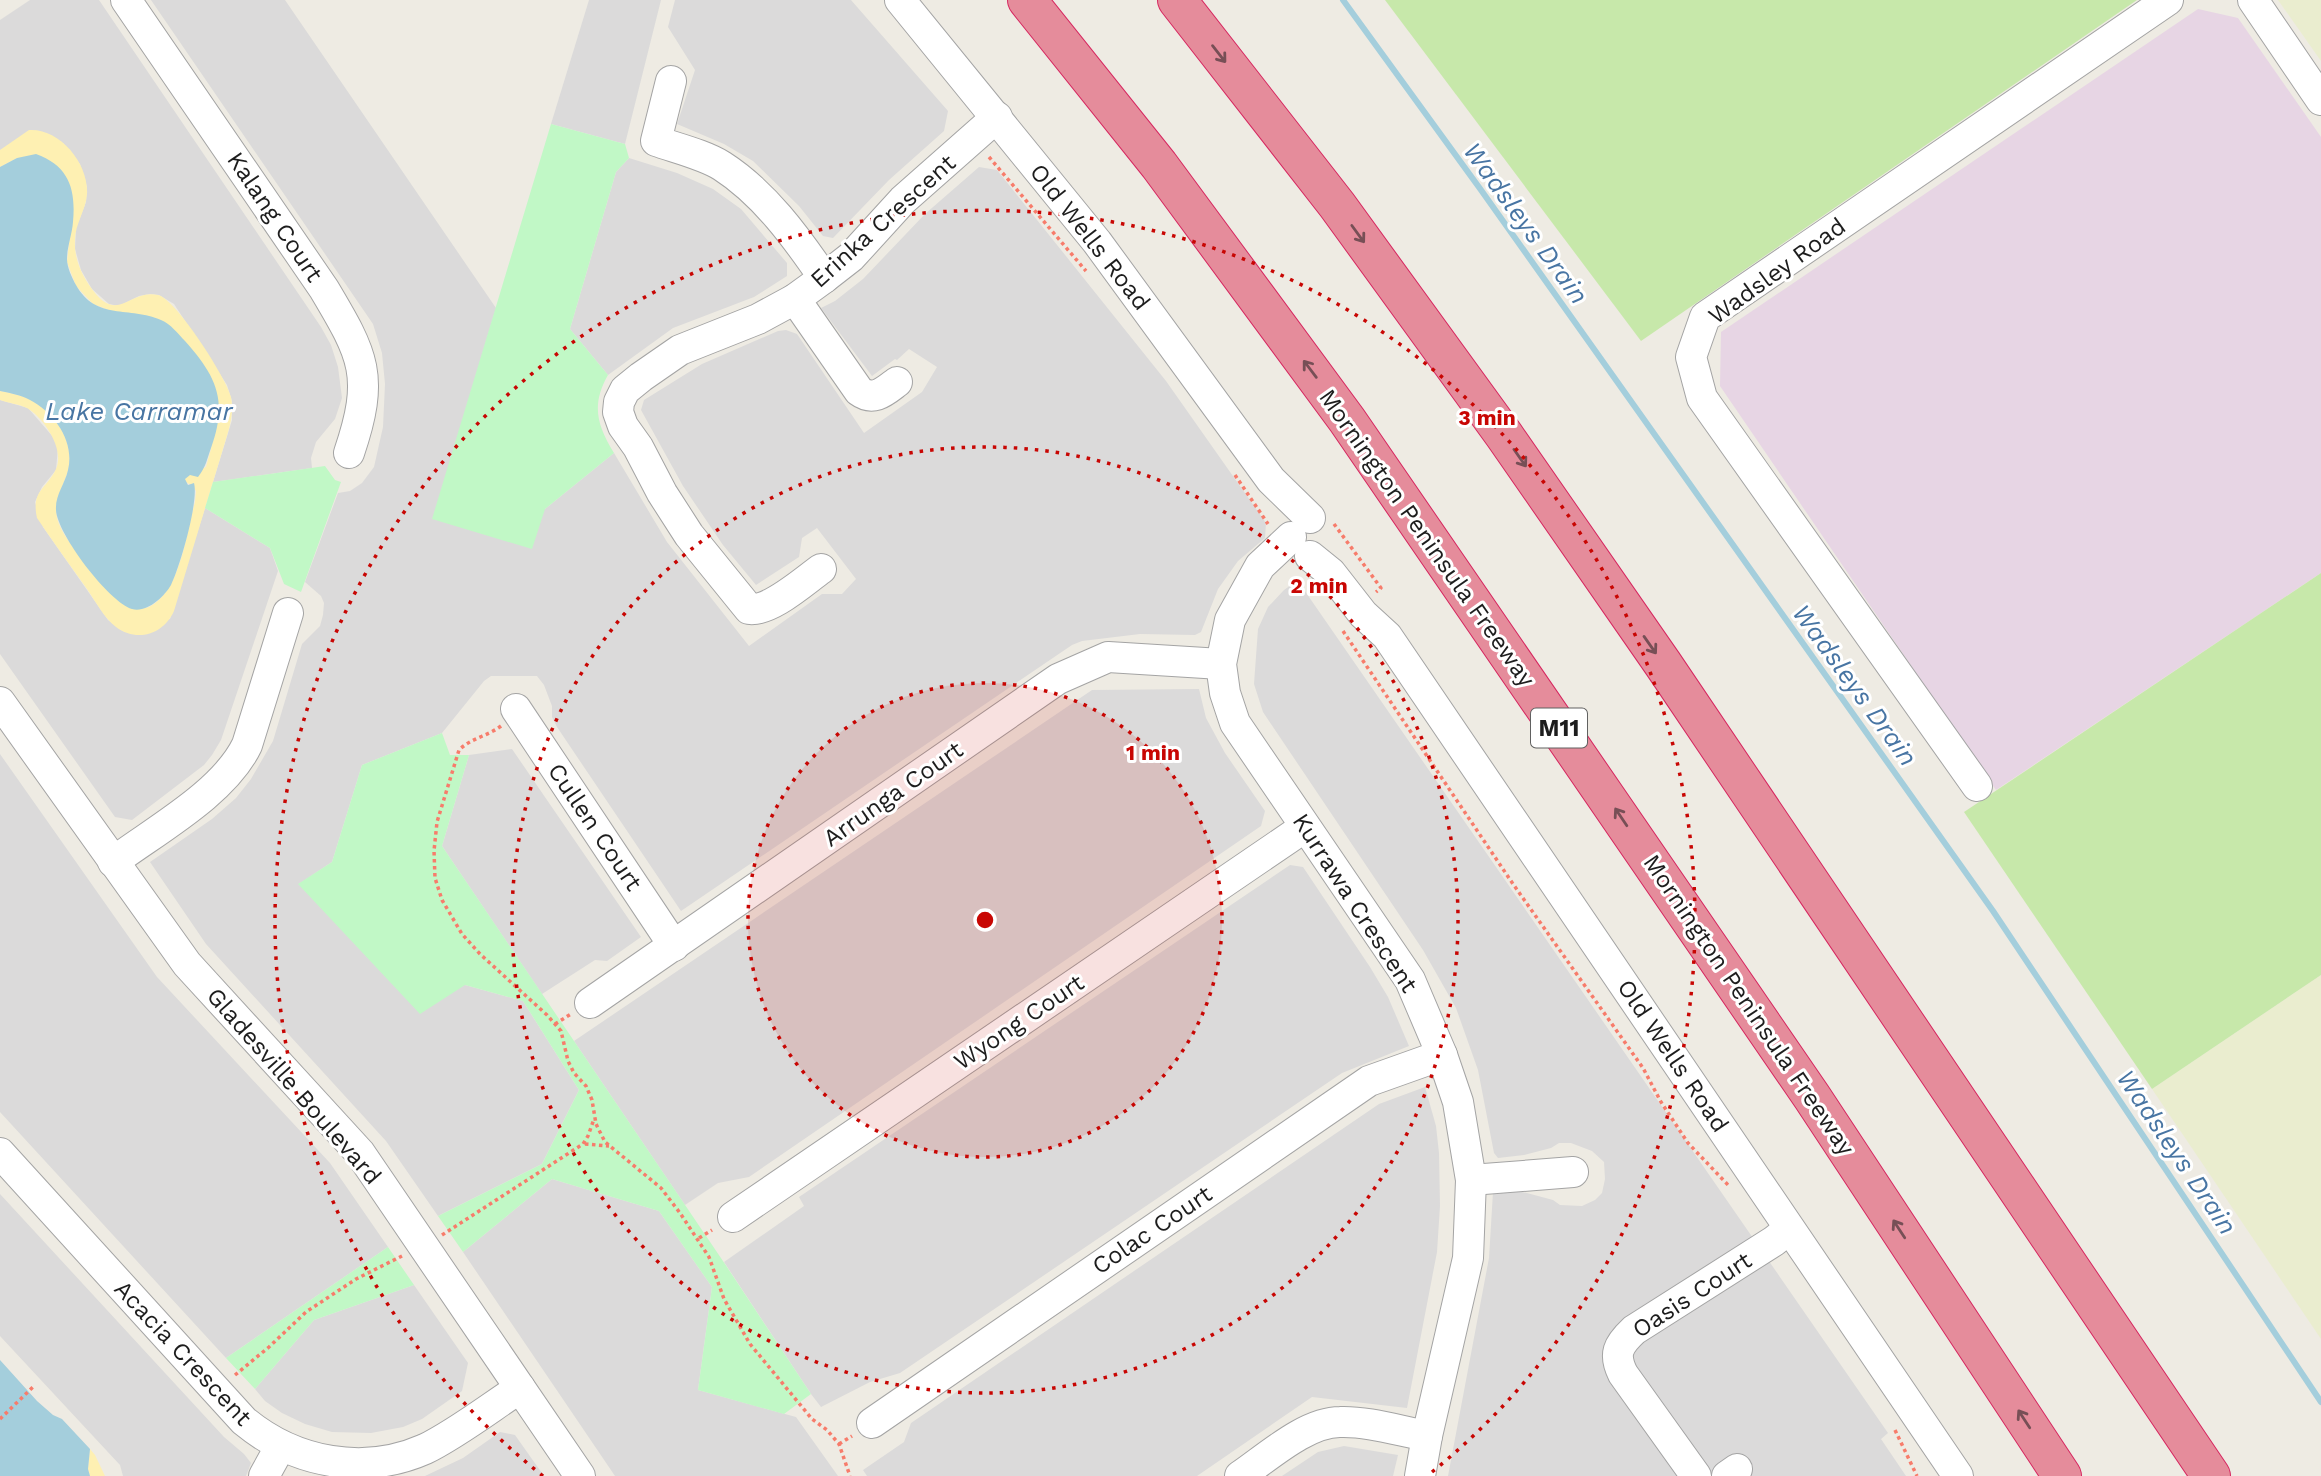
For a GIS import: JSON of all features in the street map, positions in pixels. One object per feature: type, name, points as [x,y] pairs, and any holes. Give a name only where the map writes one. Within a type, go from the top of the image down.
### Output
[{"type":"highway","name":"Mornington Peninsula Freeway","points":[[1027,0],[1159,165],[1347,420],[1812,1097],[2062,1476]]},
{"type":"highway","points":[[1177,0],[1337,205],[1512,447],[1671,675],[2211,1476]]},
{"type":"street","name":"Kalang Court","points":[[126,0],[324,289],[350,333],[360,355],[363,393],[362,410],[348,453]]},
{"type":"street","name":"Old Wells Road","points":[[900,0],[1097,242],[1271,481],[1302,540],[1363,614],[1387,636],[1958,1476]]},
{"type":"street","name":"Wadsley Road","points":[[1977,786],[1702,398],[1691,357],[1705,317],[2168,0]]},
{"type":"street","points":[[2253,0],[2321,100]]},
{"type":"street","points":[[671,81],[656,141],[721,165],[741,181],[761,198],[801,244],[824,278]]},
{"type":"street","name":"Erinka Crescent","points":[[825,567],[773,603],[757,610],[749,609],[689,535],[662,493],[638,447],[623,426],[618,412],[619,402],[625,390],[680,350],[758,319],[795,299],[824,278],[851,257],[903,201],[997,117]]},
{"type":"street","points":[[795,299],[859,391],[876,396],[897,382]]},
{"type":"street","name":"Kurrawa Crescent","points":[[1302,540],[1246,593],[1230,620],[1221,664],[1225,693],[1236,723],[1410,980],[1442,1055],[1458,1102],[1471,1180],[1468,1258],[1420,1476]]},
{"type":"street","points":[[113,862],[211,790],[236,765],[247,745],[288,613]]},
{"type":"street","name":"Arrunga Court","points":[[590,1003],[1059,680],[1108,657],[1221,664]]},
{"type":"street","name":"Gladesville Boulevard","points":[[0,702],[187,964],[360,1153],[580,1476]]},
{"type":"street","name":"Cullen Court","points":[[516,709],[674,946]]},
{"type":"street","name":"Wyong Court","points":[[733,1217],[1305,827]]},
{"type":"street","name":"Colac Court","points":[[872,1423],[1369,1081],[1442,1055]]},
{"type":"street","name":"Acacia Crescent","points":[[0,1153],[244,1421],[280,1447],[306,1456],[334,1461],[392,1460],[435,1443],[520,1388]]},
{"type":"street","points":[[1471,1180],[1573,1172]]},
{"type":"street","name":"Oasis Court","points":[[1696,1476],[1623,1374],[1617,1362],[1618,1352],[1623,1341],[1634,1330],[1789,1229]]},
{"type":"street","points":[[1240,1476],[1304,1433],[1327,1423],[1352,1423],[1427,1436]]},
{"type":"street","points":[[264,1476],[280,1447]]},
{"type":"path","points":[[974,137],[1093,280]]},
{"type":"path","points":[[1234,474],[1302,540]]},
{"type":"path","points":[[516,709],[501,727],[466,743],[459,750],[437,822],[435,878],[442,900],[462,934],[480,954],[561,1031],[568,1061],[586,1086],[602,1137],[609,1146],[661,1188],[680,1213],[709,1257],[735,1321],[772,1373],[812,1419],[827,1430],[839,1444],[850,1476]]},
{"type":"path","points":[[594,1118],[591,1131],[583,1144],[609,1146]]},
{"type":"path","points":[[1,1419],[35,1385]]},
{"type":"shaded area","points":[[30,0],[99,0],[321,327],[331,345],[338,367],[342,398],[335,419],[316,442],[311,458],[312,468],[213,482],[232,420],[232,401],[227,385],[174,304],[159,295],[150,294],[139,296],[119,306],[109,304],[92,289],[81,270],[75,249],[76,228],[86,202],[87,187],[80,164],[63,143],[0,150],[0,20]]},
{"type":"shaded area","points":[[151,0],[285,0],[496,308],[433,519],[545,509],[614,453],[667,542],[749,646],[822,594],[842,594],[856,579],[817,528],[802,538],[799,557],[756,585],[723,545],[683,486],[641,410],[644,400],[702,364],[786,330],[797,334],[864,433],[922,392],[937,367],[909,349],[872,376],[821,308],[835,301],[863,279],[925,214],[979,167],[997,170],[1166,381],[1266,523],[1265,538],[1238,561],[1218,589],[1201,632],[1195,635],[1140,634],[1082,641],[1072,645],[681,911],[557,727],[544,685],[537,676],[491,676],[442,733],[362,765],[332,862],[299,884],[465,985],[523,1001],[579,1090],[542,1164],[438,1216],[386,1141],[206,944],[150,862],[212,819],[236,798],[251,779],[273,741],[302,644],[320,626],[323,615],[324,603],[321,596],[305,582],[338,493],[350,491],[362,483],[374,467],[383,427],[385,384],[382,353],[373,324]]},
{"type":"shaded area","points":[[589,0],[661,0],[625,144],[551,124]]},
{"type":"shaded area","points":[[675,0],[851,0],[948,111],[944,131],[889,180],[833,238],[823,236],[799,206],[753,161],[724,144],[677,124],[695,70],[668,27]]},
{"type":"shaded area","points":[[2198,9],[2238,18],[2321,137],[2321,573],[1996,790],[1720,386],[1721,332]]},
{"type":"shaded area","points":[[629,158],[677,173],[713,189],[741,209],[787,263],[787,276],[754,297],[673,328],[608,375],[570,329],[616,172]]},
{"type":"shaded area","points":[[0,400],[28,408],[54,438],[58,447],[56,470],[42,487],[35,502],[43,527],[108,620],[121,630],[125,632],[170,619],[205,508],[270,548],[278,571],[221,740],[204,765],[132,820],[115,817],[0,654]]},
{"type":"shaded area","points":[[1300,584],[1888,1433],[1881,1439],[1906,1476],[1448,1476],[1489,1258],[1493,1192],[1515,1190],[1553,1200],[1560,1205],[1582,1206],[1602,1193],[1604,1162],[1592,1151],[1571,1143],[1559,1143],[1551,1148],[1524,1155],[1498,1158],[1494,1153],[1478,1070],[1456,1008],[1423,950],[1263,712],[1254,684],[1258,629],[1268,607],[1284,590],[1291,585]]},
{"type":"shaded area","points":[[1199,689],[1206,718],[1225,753],[1265,811],[1261,826],[749,1177],[718,1183],[685,1205],[574,1041],[1092,690]]},
{"type":"shaded area","points":[[512,749],[641,937],[607,961],[595,960],[542,994],[442,846],[469,755]]},
{"type":"shaded area","points":[[0,754],[157,977],[330,1163],[388,1247],[226,1358],[0,1112]]},
{"type":"shaded area","points":[[1290,865],[1303,867],[1370,967],[1388,997],[1409,1046],[1342,1073],[900,1373],[870,1382],[821,1407],[724,1262],[804,1206],[799,1197]]},
{"type":"shaded area","points":[[1425,1087],[1436,1126],[1440,1206],[1437,1252],[1407,1408],[1312,1397],[1197,1476],[867,1476],[863,1470],[904,1442],[911,1423],[1379,1104]]},
{"type":"shaded area","points":[[552,1179],[659,1211],[712,1287],[698,1390],[796,1417],[838,1476],[615,1476],[463,1252]]},
{"type":"shaded area","points":[[0,1194],[224,1437],[244,1454],[251,1463],[246,1476],[123,1476],[120,1465],[0,1336]]},
{"type":"shaded area","points":[[414,1285],[468,1363],[462,1391],[422,1419],[403,1427],[371,1433],[332,1432],[305,1424],[282,1413],[265,1401],[255,1389],[314,1320]]},
{"type":"shaded area","points":[[500,1432],[515,1435],[544,1476],[425,1476],[463,1458]]},
{"type":"shaded area","points":[[1344,1446],[1398,1455],[1393,1476],[1282,1476],[1318,1452]]},
{"type":"green space","points":[[1385,0],[2137,0],[1641,341]]},
{"type":"green space","points":[[2278,0],[2321,0],[2321,61]]},
{"type":"green space","points":[[551,124],[625,144],[629,158],[616,172],[570,329],[608,375],[599,396],[598,415],[614,453],[545,509],[532,549],[432,519]]},
{"type":"green space","points":[[325,466],[335,480],[341,482],[301,592],[284,584],[270,548],[205,508],[213,482]]},
{"type":"green space","points":[[2321,573],[2321,975],[2152,1089],[1964,812]]},
{"type":"green space","points":[[442,733],[450,755],[469,755],[442,846],[811,1394],[784,1414],[698,1390],[712,1287],[659,1211],[552,1179],[463,1252],[438,1216],[542,1164],[579,1090],[523,1001],[465,985],[420,1014],[298,884],[332,862],[362,765]]},
{"type":"green space","points":[[2321,975],[2321,1339],[2152,1089]]},
{"type":"green space","points":[[388,1247],[414,1285],[314,1320],[255,1389],[226,1358]]},
{"type":"sand","points":[[29,130],[40,131],[62,141],[78,160],[83,171],[87,194],[75,234],[75,246],[78,264],[89,285],[108,304],[123,304],[148,294],[158,295],[166,300],[200,341],[231,397],[229,429],[174,611],[164,625],[149,634],[124,632],[112,623],[100,610],[37,518],[36,501],[56,469],[58,452],[40,419],[24,407],[0,400],[0,391],[31,400],[48,413],[61,430],[70,460],[57,506],[61,529],[79,554],[133,609],[149,607],[160,599],[181,560],[196,491],[185,479],[187,475],[206,467],[211,449],[216,392],[214,385],[149,316],[111,311],[93,304],[76,286],[67,262],[73,206],[68,180],[17,158],[0,167],[0,150]]},
{"type":"sand","points":[[90,1449],[95,1455],[105,1476],[90,1476]]},
{"type":"water","name":"Lake Carramar","points":[[36,154],[56,165],[68,180],[74,210],[67,262],[76,285],[84,296],[93,304],[104,308],[149,316],[168,324],[205,366],[216,390],[219,417],[206,463],[198,477],[190,475],[185,479],[188,485],[194,483],[195,492],[188,534],[179,564],[168,590],[160,599],[143,609],[132,609],[111,594],[86,566],[65,535],[56,510],[69,459],[69,449],[61,429],[47,412],[30,400],[0,391],[0,167],[17,158]]},
{"type":"water","points":[[0,1360],[37,1401],[62,1419],[90,1449],[90,1476],[0,1476]]},
{"type":"waterway","name":"Wadsleys Drain","points":[[1343,0],[1993,911],[2321,1402]]}]
